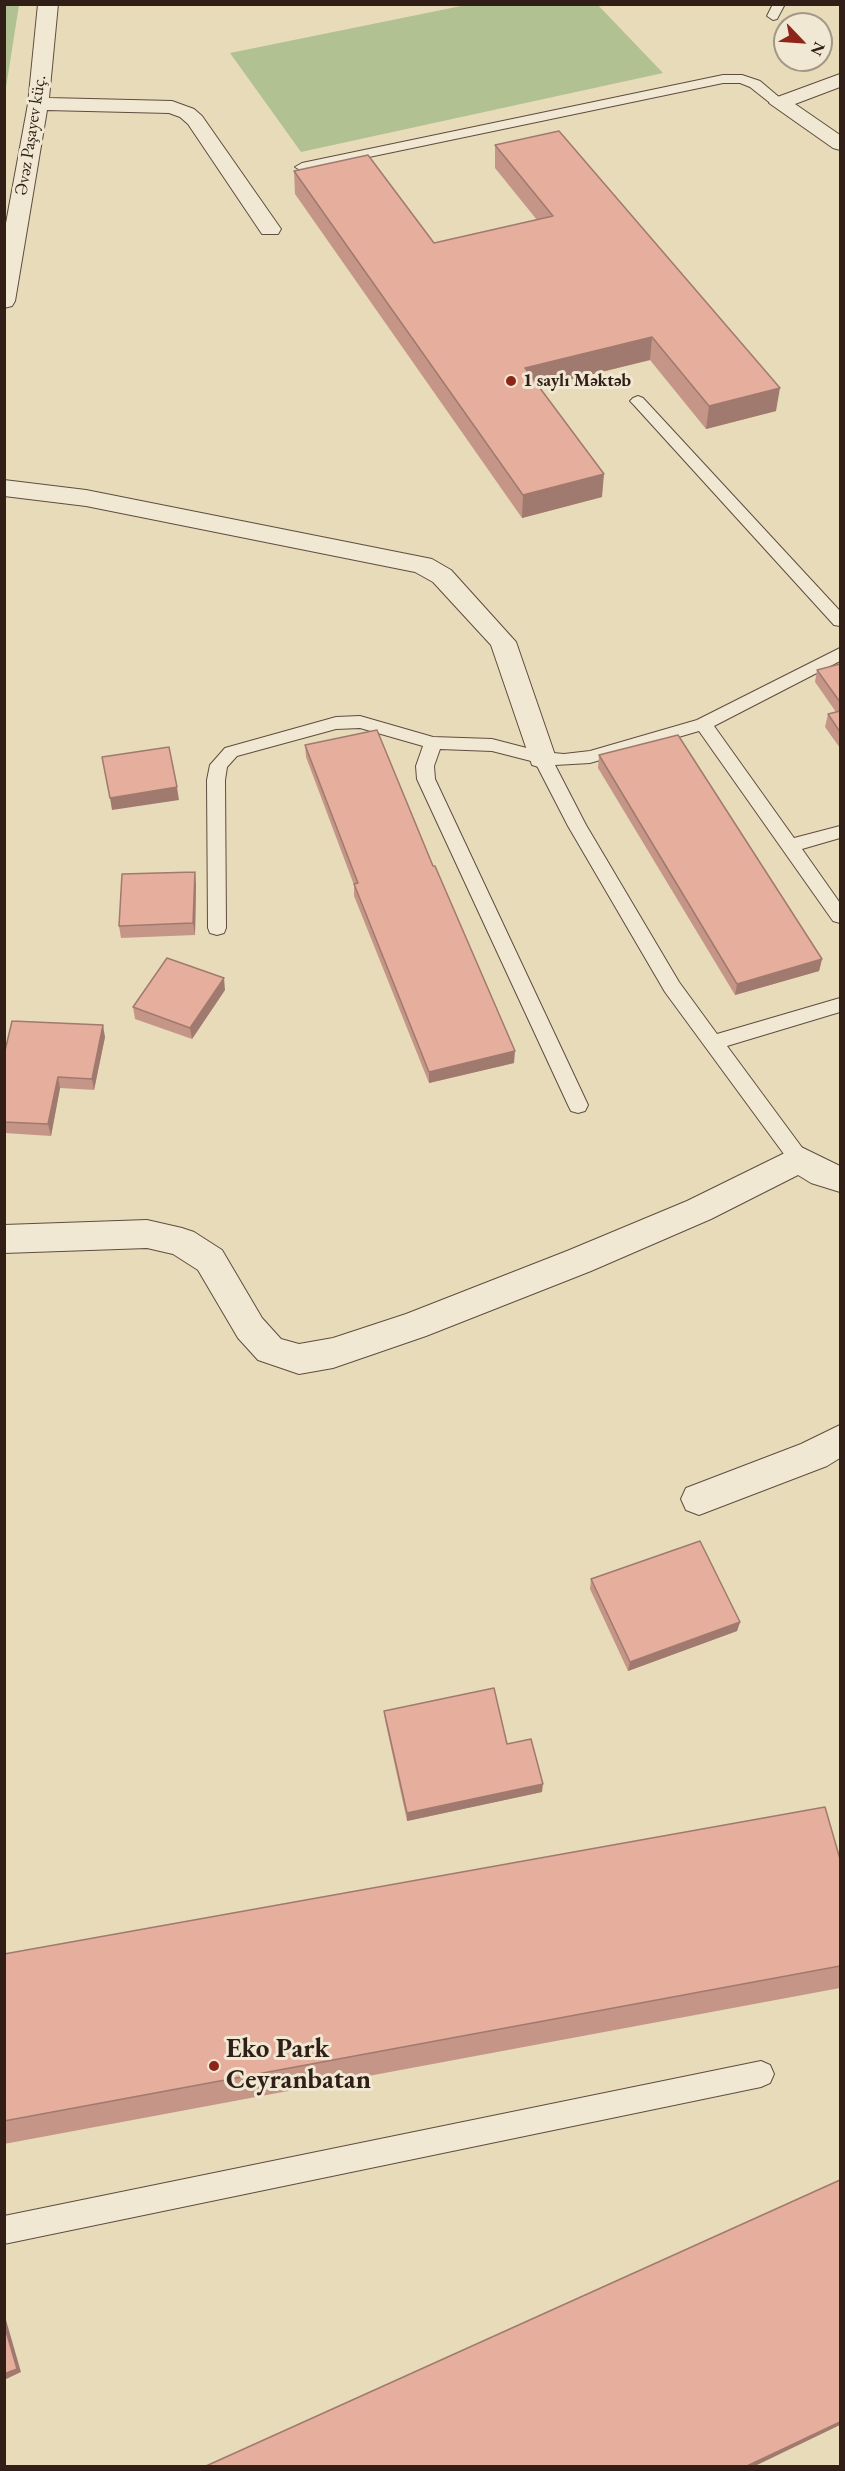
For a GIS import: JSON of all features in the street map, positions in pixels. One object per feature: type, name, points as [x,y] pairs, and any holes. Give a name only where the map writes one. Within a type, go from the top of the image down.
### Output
[{"type":"street","name":"Əvəz Paşayev küç.","points":[[4,301],[38,104],[48,4]]},
{"type":"street","points":[[779,103],[840,80]]},
{"type":"street","points":[[779,103],[840,144]]},
{"type":"street","points":[[38,104],[172,107],[187,112],[195,120],[270,229]]},
{"type":"street","points":[[4,488],[86,498],[423,565],[442,576],[503,642],[542,758]]},
{"type":"street","points":[[4,1239],[147,1234],[182,1242],[210,1260],[250,1328],[270,1350],[298,1359],[333,1353],[414,1326],[579,1261],[699,1210],[799,1159],[822,1174],[840,1179]]},
{"type":"street","points":[[699,1499],[814,1455],[840,1440]]},
{"type":"lane","points":[[302,167],[723,79],[742,79],[755,84],[779,103]]},
{"type":"lane","points":[[638,401],[840,621]]},
{"type":"lane","points":[[218,928],[216,780],[219,765],[231,752],[336,723],[360,722],[434,743],[492,745],[542,758],[564,760],[590,757],[703,724],[840,654]]},
{"type":"lane","points":[[703,724],[840,916]]},
{"type":"lane","points":[[434,743],[425,766],[426,779],[578,1105]]},
{"type":"lane","points":[[542,758],[577,826],[672,987],[799,1159]]},
{"type":"lane","points":[[791,845],[840,832]]},
{"type":"lane","points":[[712,1043],[840,1005]]},
{"type":"lane","points":[[4,2229],[761,2074]]},
{"type":"green space","points":[[597,4],[663,73],[301,152],[230,53],[466,5]]},
{"type":"green space","points":[[4,5],[19,5],[5,94]]},
{"type":"building","points":[[559,131],[780,388],[709,406],[652,337],[525,368],[604,474],[523,495],[294,171],[368,155],[434,243],[553,216],[495,145]]},
{"type":"building","points":[[840,664],[840,702],[817,670]]},
{"type":"building","points":[[840,711],[840,732],[828,714]]},
{"type":"building","points":[[377,730],[433,866],[435,866],[515,1051],[429,1072],[354,884],[358,883],[305,745]]},
{"type":"building","points":[[678,735],[822,959],[737,984],[599,755]]},
{"type":"building","points":[[169,747],[177,787],[110,798],[102,757]]},
{"type":"building","points":[[195,872],[193,923],[119,926],[122,874]]},
{"type":"building","points":[[167,958],[224,978],[190,1028],[133,1007]]},
{"type":"building","points":[[12,1021],[103,1025],[92,1079],[58,1077],[48,1124],[4,1122],[4,1055]]},
{"type":"building","points":[[700,1541],[740,1622],[630,1662],[591,1579]]},
{"type":"building","points":[[494,1688],[507,1744],[531,1739],[543,1784],[407,1813],[384,1711]]},
{"type":"building","name":"Eko Park Ceyranbatan","points":[[825,1807],[840,1859],[840,1966],[4,2121],[4,1954]]},
{"type":"building","points":[[840,2180],[840,2422],[747,2466],[206,2466]]},
{"type":"building","points":[[4,2324],[17,2369],[4,2374]]},
{"type":"place","name":"1 saylı Məktəb","points":[[511,381]]},
{"type":"place","name":"Eko Park Ceyranbatan","points":[[214,2066]]}]
